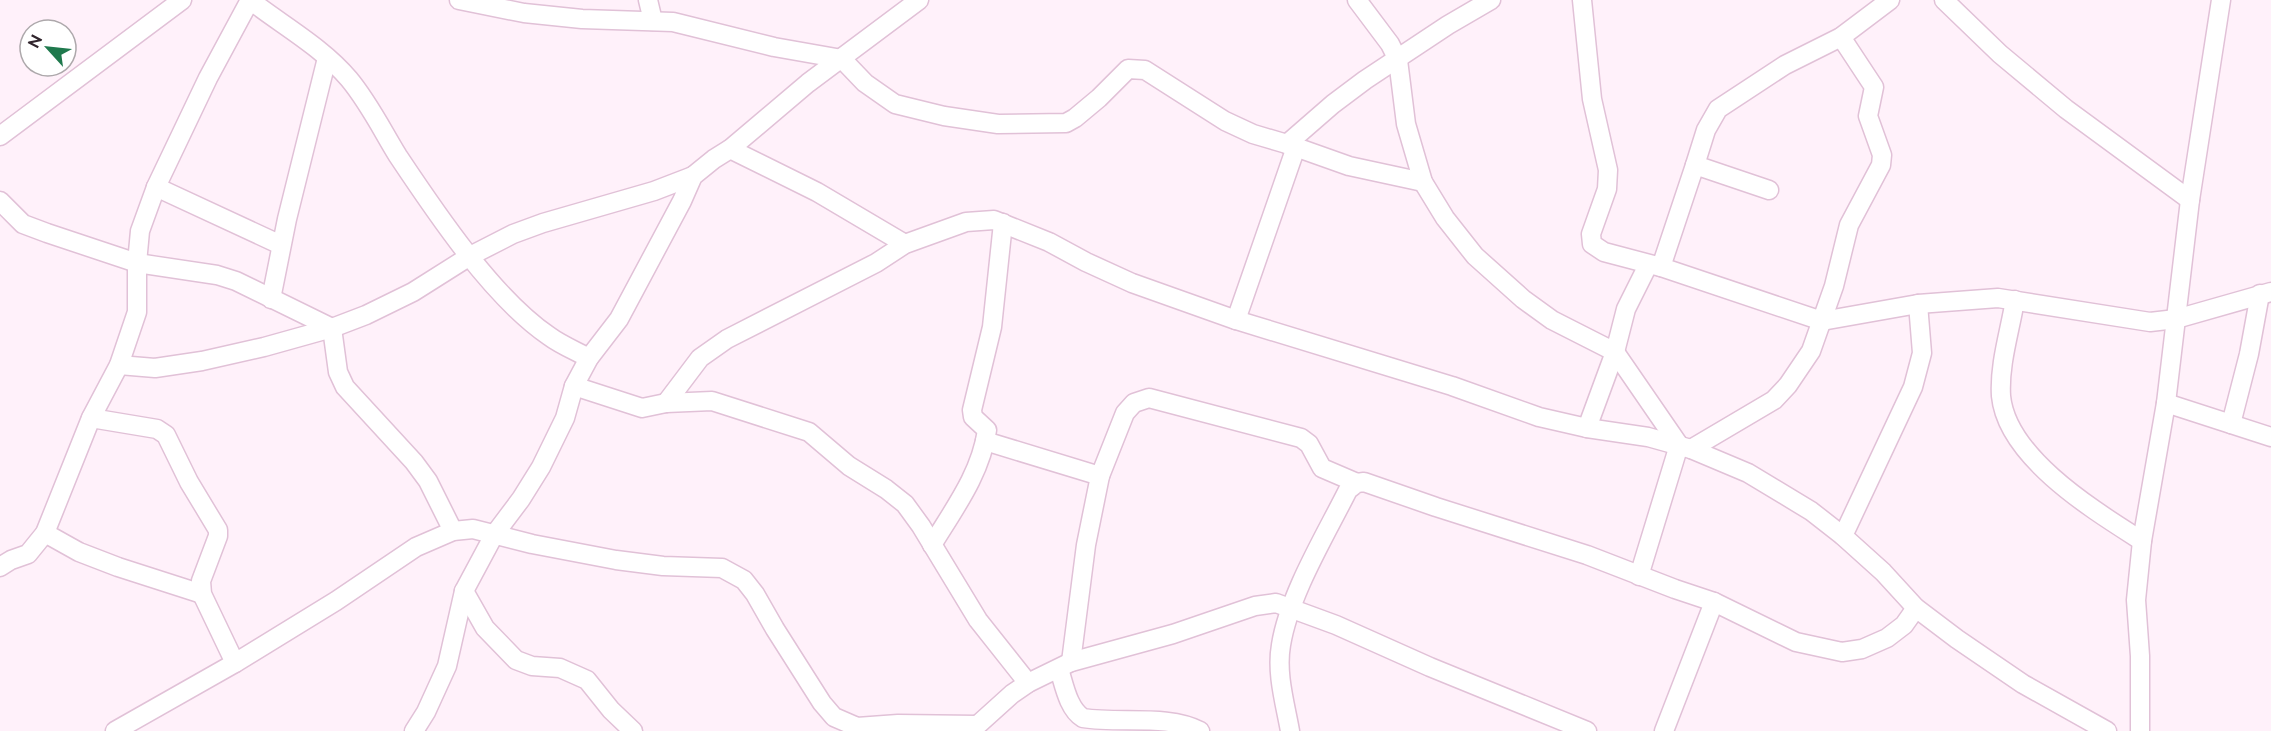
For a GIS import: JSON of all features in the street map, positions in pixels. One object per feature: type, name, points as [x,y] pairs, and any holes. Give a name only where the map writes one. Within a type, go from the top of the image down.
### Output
[{"type":"street","points":[[0,136],[182,0]]},
{"type":"street","points":[[0,567],[10,560],[28,554],[45,533],[91,418],[119,364],[137,312],[137,263],[140,231],[156,188],[208,78],[250,0],[327,58],[348,78],[367,102],[417,184],[470,256],[497,288],[526,318],[550,337],[589,358]]},
{"type":"street","points":[[459,0],[524,13],[582,19],[673,22],[774,47],[842,59],[866,82],[895,104],[944,116],[998,124],[1066,123],[1083,111],[1128,69],[1136,68],[1145,70],[1225,121],[1253,134],[1349,166],[1423,182]]},
{"type":"street","points":[[648,0],[653,21]]},
{"type":"street","points":[[119,364],[155,368],[202,361],[332,328],[366,315],[413,292],[470,256],[513,234],[693,176],[730,149],[792,96],[919,0]]},
{"type":"street","points":[[1357,0],[1390,44],[1398,60],[1406,124],[1423,182],[1445,218],[1475,256],[1522,299],[1552,320],[1615,352],[1685,447]]},
{"type":"street","points":[[1236,320],[1292,146],[1333,104],[1448,25],[1491,0]]},
{"type":"street","points":[[1582,0],[1592,99],[1608,170],[1607,189],[1591,234],[1592,244],[1604,252],[1655,266],[1822,321],[1918,304],[1998,298],[2150,322],[2176,319],[2265,293]]},
{"type":"street","points":[[1587,428],[1615,352],[1626,309],[1655,266],[1695,165],[1706,130],[1718,108],[1785,65],[1841,37],[1890,0]]},
{"type":"street","points":[[1944,0],[2000,54],[2066,109],[2190,200]]},
{"type":"street","points":[[2140,731],[2140,656],[2136,600],[2142,541],[2166,403],[2190,200],[2222,0]]},
{"type":"street","points":[[1639,576],[1685,447],[1774,400],[1788,385],[1811,351],[1834,286],[1849,225],[1881,165],[1882,154],[1868,116],[1874,87],[1841,37]]},
{"type":"street","points":[[272,299],[281,244],[327,58]]},
{"type":"street","points":[[730,149],[817,192],[905,244]]},
{"type":"street","points":[[1695,165],[1768,190]]},
{"type":"street","points":[[414,731],[430,704],[447,666],[464,591],[494,535],[541,467],[565,418],[574,386],[589,358],[619,319],[693,176]]},
{"type":"street","points":[[156,188],[281,244]]},
{"type":"street","points":[[0,201],[23,224],[137,263],[218,275],[236,280],[332,328]]},
{"type":"street","points":[[666,403],[700,358],[727,339],[876,262],[905,244],[966,222],[994,220],[1049,242],[1132,283],[1236,320],[1452,386],[1539,417],[1587,428],[1648,437],[1685,447],[1748,473],[1811,511],[1843,536],[1916,608],[2023,684],[2107,731]]},
{"type":"street","points":[[932,545],[965,492],[980,460],[985,441],[987,430],[973,417],[972,410],[992,327],[1003,224]]},
{"type":"street","points":[[2231,424],[2265,293]]},
{"type":"street","points":[[2015,300],[2001,371],[2001,398],[2009,422],[2026,450],[2078,500],[2142,541]]},
{"type":"street","points":[[1843,536],[1913,387],[1922,353],[1918,304]]},
{"type":"street","points":[[332,328],[338,372],[345,387],[414,462],[428,481],[453,531]]},
{"type":"street","points":[[574,386],[642,408],[666,403],[712,401],[809,432],[849,466],[905,504],[921,526],[978,620],[1028,683]]},
{"type":"street","points":[[1200,731],[1172,721],[1083,718],[1072,707],[1065,665],[1086,545],[1100,476],[1125,413],[1134,403],[1149,398],[1301,438],[1309,444],[1322,468],[1357,483]]},
{"type":"street","points":[[2166,403],[2271,437]]},
{"type":"street","points":[[91,418],[157,429],[166,435],[189,482],[219,532],[201,581],[202,594],[236,663]]},
{"type":"street","points":[[985,441],[1100,476]]},
{"type":"street","points":[[1290,731],[1281,682],[1281,646],[1290,609],[1348,490],[1357,483],[1364,482],[1436,507],[1546,540],[1714,602],[1796,642],[1842,652],[1862,649],[1887,638],[1904,625],[1916,608]]},
{"type":"street","points":[[115,731],[236,663],[336,601],[416,547],[453,531],[473,529],[616,560],[663,566],[723,568],[744,580],[755,594],[775,629],[834,717],[857,727],[898,724],[974,728],[1012,694],[1028,683],[1065,665],[1173,634],[1255,606],[1276,603],[1336,625],[1430,667],[1587,731]]},
{"type":"street","points":[[45,533],[79,552],[202,594]]},
{"type":"street","points":[[464,591],[485,628],[516,660],[532,666],[560,668],[586,680],[611,710],[633,731]]},
{"type":"street","points":[[1664,731],[1714,602]]}]
